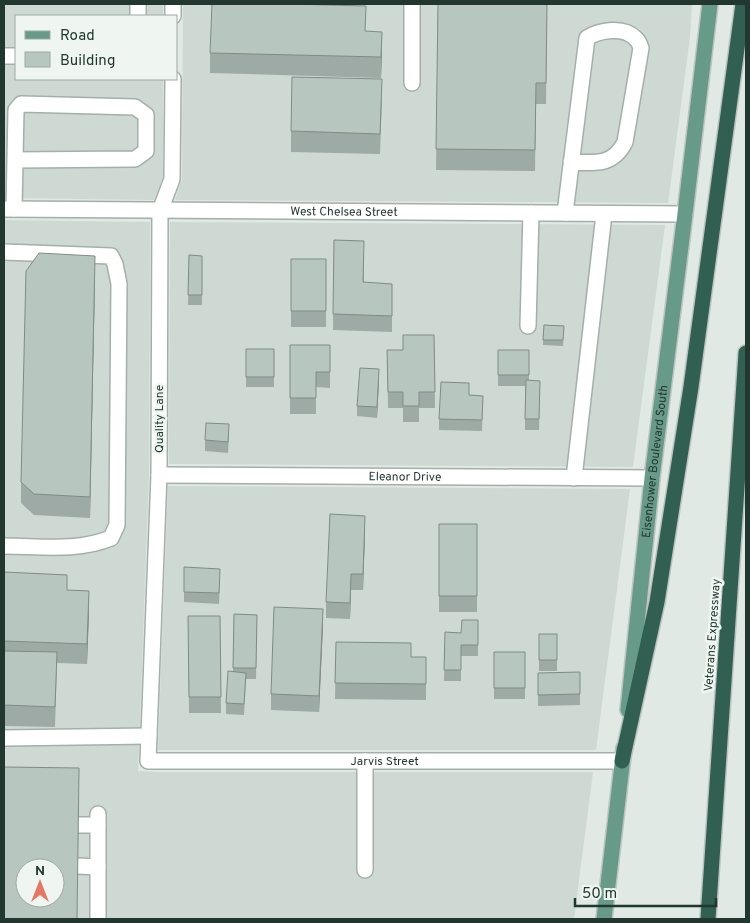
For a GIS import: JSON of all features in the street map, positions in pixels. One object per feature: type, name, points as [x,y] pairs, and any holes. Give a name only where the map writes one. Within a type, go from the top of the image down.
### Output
[{"type":"highway","points":[[622,761],[657,602],[698,337],[743,4]]},
{"type":"highway","name":"Veterans Expressway","points":[[708,919],[746,353]]},
{"type":"highway","points":[[733,549],[746,502]]},
{"type":"main road","name":"Eisenhower Boulevard South","points":[[604,919],[652,478],[710,4]]},
{"type":"street","points":[[412,4],[412,83]]},
{"type":"street","points":[[565,214],[587,38],[594,33],[608,30],[622,32],[635,37],[641,48],[626,142],[620,153],[610,160],[594,163],[572,162]]},
{"type":"street","name":"Quality Lane","points":[[148,761],[159,475],[160,211],[172,179],[173,80]]},
{"type":"street","points":[[9,209],[15,160],[16,110],[20,104],[135,107],[146,115],[146,151],[135,159],[15,160]]},
{"type":"street","name":"West Chelsea Street","points":[[9,209],[685,214]]},
{"type":"street","points":[[528,326],[531,214]]},
{"type":"street","points":[[574,478],[604,214]]},
{"type":"street","points":[[4,252],[111,256],[115,264],[119,284],[117,525],[110,538],[97,544],[83,546],[4,546]]},
{"type":"street","name":"Eleanor Drive","points":[[159,475],[652,478]]},
{"type":"street","points":[[4,738],[149,736]]},
{"type":"street","name":"Jarvis Street","points":[[148,761],[622,761]]},
{"type":"street","points":[[365,761],[365,870]]},
{"type":"street","points":[[79,825],[98,819],[98,919]]},
{"type":"street","points":[[78,866],[98,866]]},
{"type":"shaded area","points":[[4,4],[163,4],[163,15],[15,15],[15,80],[163,80],[163,177],[154,200],[4,198]]},
{"type":"shaded area","points":[[183,4],[692,4],[690,37],[668,203],[175,200],[182,179]]},
{"type":"shaded area","points":[[4,220],[150,222],[149,475],[138,771],[593,772],[574,919],[4,919]]},
{"type":"shaded area","points":[[170,222],[665,225],[633,467],[169,464]]},
{"type":"shaded area","points":[[168,486],[630,489],[596,750],[158,750]]},
{"type":"building","points":[[212,4],[366,6],[365,31],[382,32],[381,57],[210,53]]},
{"type":"building","points":[[438,4],[547,4],[546,83],[536,83],[535,150],[436,149]]},
{"type":"building","points":[[292,77],[382,79],[380,134],[291,131]]},
{"type":"building","points":[[334,240],[364,241],[363,282],[392,284],[392,316],[333,314]]},
{"type":"building","points":[[39,253],[95,256],[90,497],[34,494],[21,482],[26,271]]},
{"type":"building","points":[[189,255],[202,256],[202,295],[188,295]]},
{"type":"building","points":[[291,259],[326,259],[326,311],[291,311]]},
{"type":"building","points":[[544,325],[564,326],[563,340],[543,340]]},
{"type":"building","points":[[403,335],[434,335],[435,392],[419,392],[419,406],[403,406],[403,392],[388,392],[387,350],[403,350]]},
{"type":"building","points":[[290,345],[330,345],[330,372],[316,372],[316,398],[290,398]]},
{"type":"building","points":[[246,349],[274,349],[274,377],[246,377]]},
{"type":"building","points":[[498,350],[529,350],[529,375],[498,375]]},
{"type":"building","points":[[360,368],[379,369],[377,407],[357,406]]},
{"type":"building","points":[[526,380],[540,381],[539,419],[525,419]]},
{"type":"building","points":[[441,382],[469,383],[469,395],[483,396],[482,420],[439,419]]},
{"type":"building","points":[[206,423],[229,424],[228,442],[205,440]]},
{"type":"building","points":[[330,514],[365,516],[363,574],[351,574],[350,603],[326,602]]},
{"type":"building","points":[[439,524],[477,524],[477,596],[439,596]]},
{"type":"building","points":[[184,567],[220,569],[219,593],[184,592]]},
{"type":"building","points":[[4,572],[67,575],[67,590],[89,591],[87,644],[4,641]]},
{"type":"building","points":[[274,607],[323,609],[319,696],[271,694]]},
{"type":"building","points":[[234,614],[257,615],[256,668],[233,668]]},
{"type":"building","points":[[188,616],[220,616],[221,697],[189,697]]},
{"type":"building","points":[[462,620],[478,620],[478,645],[461,645],[461,670],[444,670],[445,632],[461,633]]},
{"type":"building","points":[[539,634],[557,634],[557,660],[539,660]]},
{"type":"building","points":[[336,642],[411,643],[411,657],[426,657],[426,684],[335,683]]},
{"type":"building","points":[[4,651],[57,652],[55,707],[4,705]]},
{"type":"building","points":[[494,652],[525,652],[525,688],[494,688]]},
{"type":"building","points":[[228,671],[246,673],[244,704],[226,703]]},
{"type":"building","points":[[580,672],[580,694],[538,695],[538,673]]},
{"type":"building","points":[[4,767],[79,768],[77,919],[4,919]]}]
